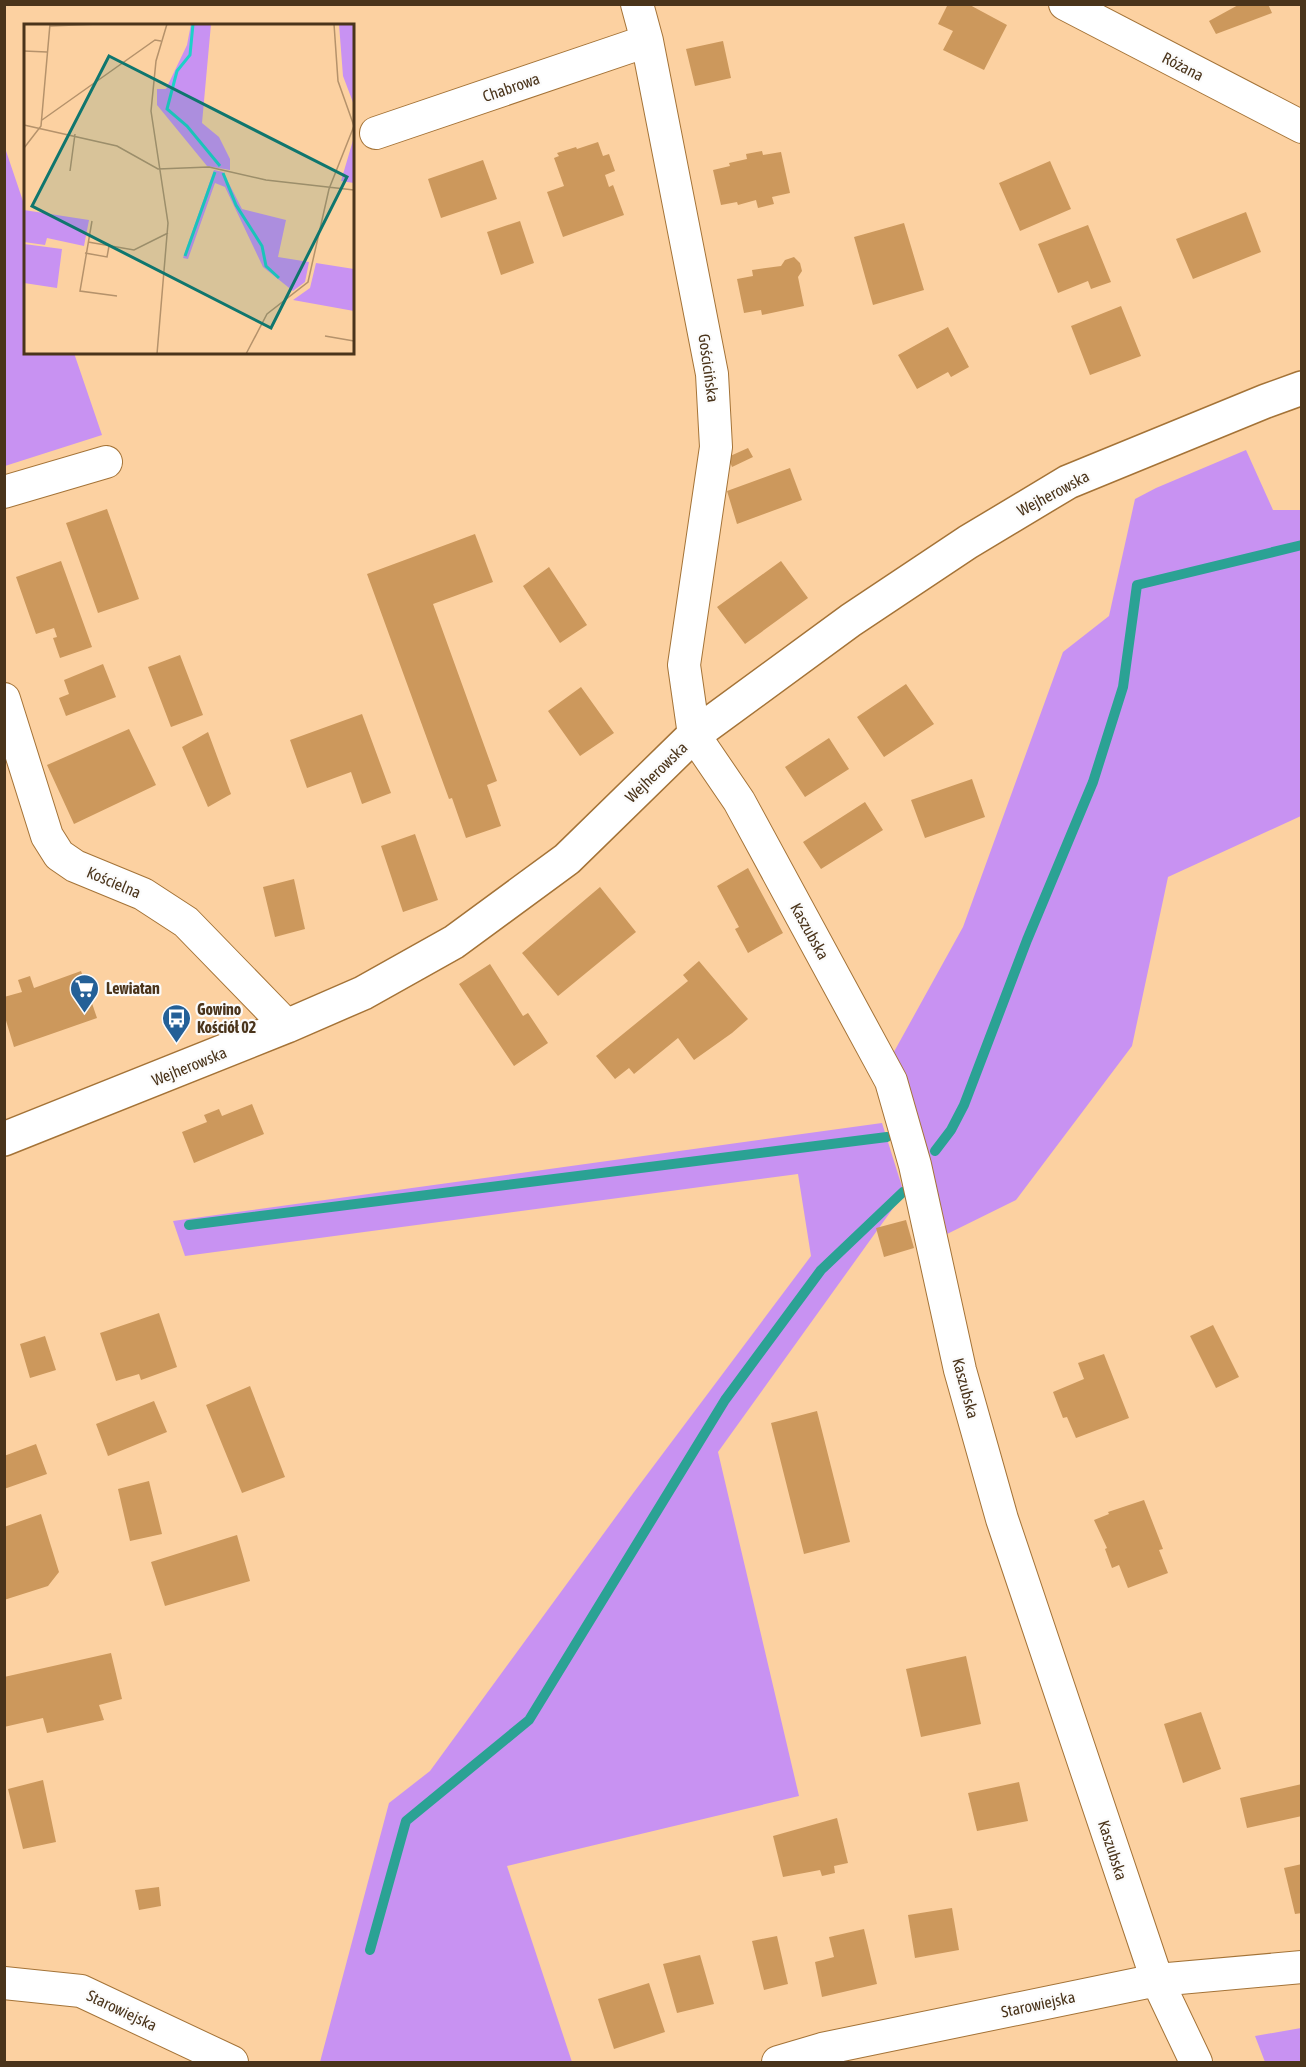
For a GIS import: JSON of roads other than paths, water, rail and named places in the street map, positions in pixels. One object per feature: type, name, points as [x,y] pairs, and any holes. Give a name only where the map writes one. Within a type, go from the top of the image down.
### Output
[{"type":"street","name":"Gościcińska","points":[[637,4],[712,374],[716,447],[684,665],[694,735]]},
{"type":"street","name":"Różana","points":[[1065,4],[1302,127]]},
{"type":"street","name":"Chabrowa","points":[[376,133],[646,41]]},
{"type":"street","name":"Wejherowska","points":[[4,1139],[287,1026],[363,993],[454,942],[567,859],[694,735],[851,620],[968,542],[1068,482],[1302,388]]},
{"type":"street","points":[[4,492],[106,462]]},
{"type":"street","name":"Kościelna","points":[[4,699],[47,836],[58,855],[75,866],[143,894],[186,922],[287,1026]]},
{"type":"street","name":"Kaszubska","points":[[694,735],[739,801],[891,1081],[915,1165],[960,1370],[1002,1519],[1157,1980],[1196,2062]]},
{"type":"street","name":"Starowiejska","points":[[778,2062],[822,2049],[1157,1980],[1302,1967]]},
{"type":"street","name":"Starowiejska","points":[[4,1983],[81,1991],[232,2062]]},
{"type":"waterway","points":[[935,1151],[951,1130],[964,1105],[1027,940],[1093,782],[1123,687],[1137,585],[1302,545]]},
{"type":"waterway","points":[[189,1225],[887,1137]]},
{"type":"waterway","points":[[370,1950],[406,1821],[529,1720],[725,1400],[821,1270],[903,1192]]},
{"type":"place","name":"Lewiatan","points":[[85,1014]]},
{"type":"place","name":"Gowino Kościół 02","points":[[176,1044]]}]
